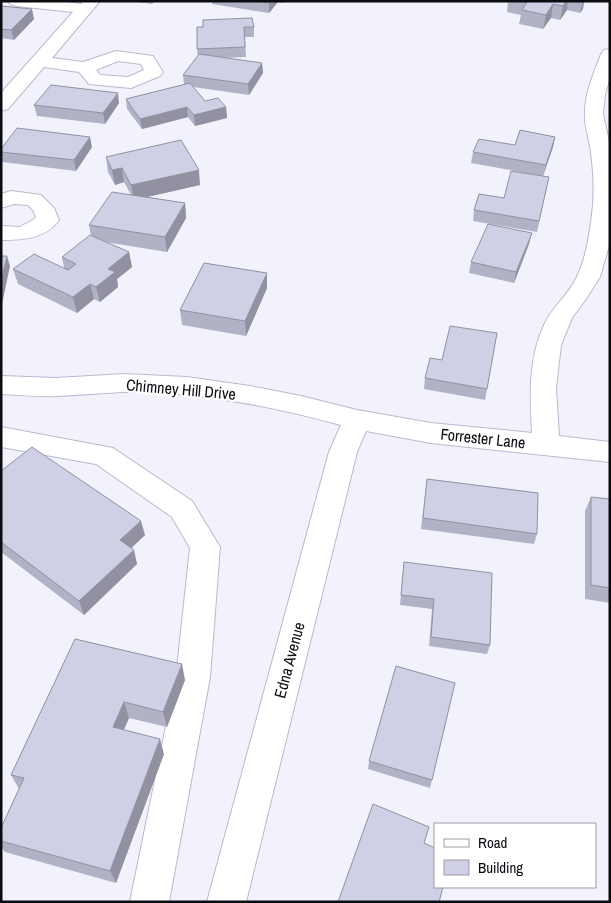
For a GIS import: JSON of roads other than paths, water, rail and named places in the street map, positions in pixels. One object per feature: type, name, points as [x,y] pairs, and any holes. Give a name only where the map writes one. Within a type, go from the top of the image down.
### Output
[{"type":"street","points":[[16,1],[89,5]]},
{"type":"street","points":[[1,105],[89,5]]},
{"type":"street","points":[[546,445],[543,396],[547,348],[560,316],[569,302],[578,294],[590,271],[599,241],[607,172],[594,108],[597,87],[610,54]]},
{"type":"street","points":[[40,61],[85,68]]},
{"type":"street","points":[[1,202],[11,197],[34,199],[43,208],[48,220],[24,234],[1,233]]},
{"type":"street","name":"Chimney Hill Drive","points":[[1,385],[56,388],[124,383],[187,386],[301,405],[357,420]]},
{"type":"street","name":"Forrester Lane","points":[[357,420],[431,433],[610,452]]},
{"type":"street","name":"Edna Avenue","points":[[226,902],[343,452],[357,420]]},
{"type":"street","points":[[1,437],[103,455],[182,509],[205,547],[193,677],[149,902]]}]
